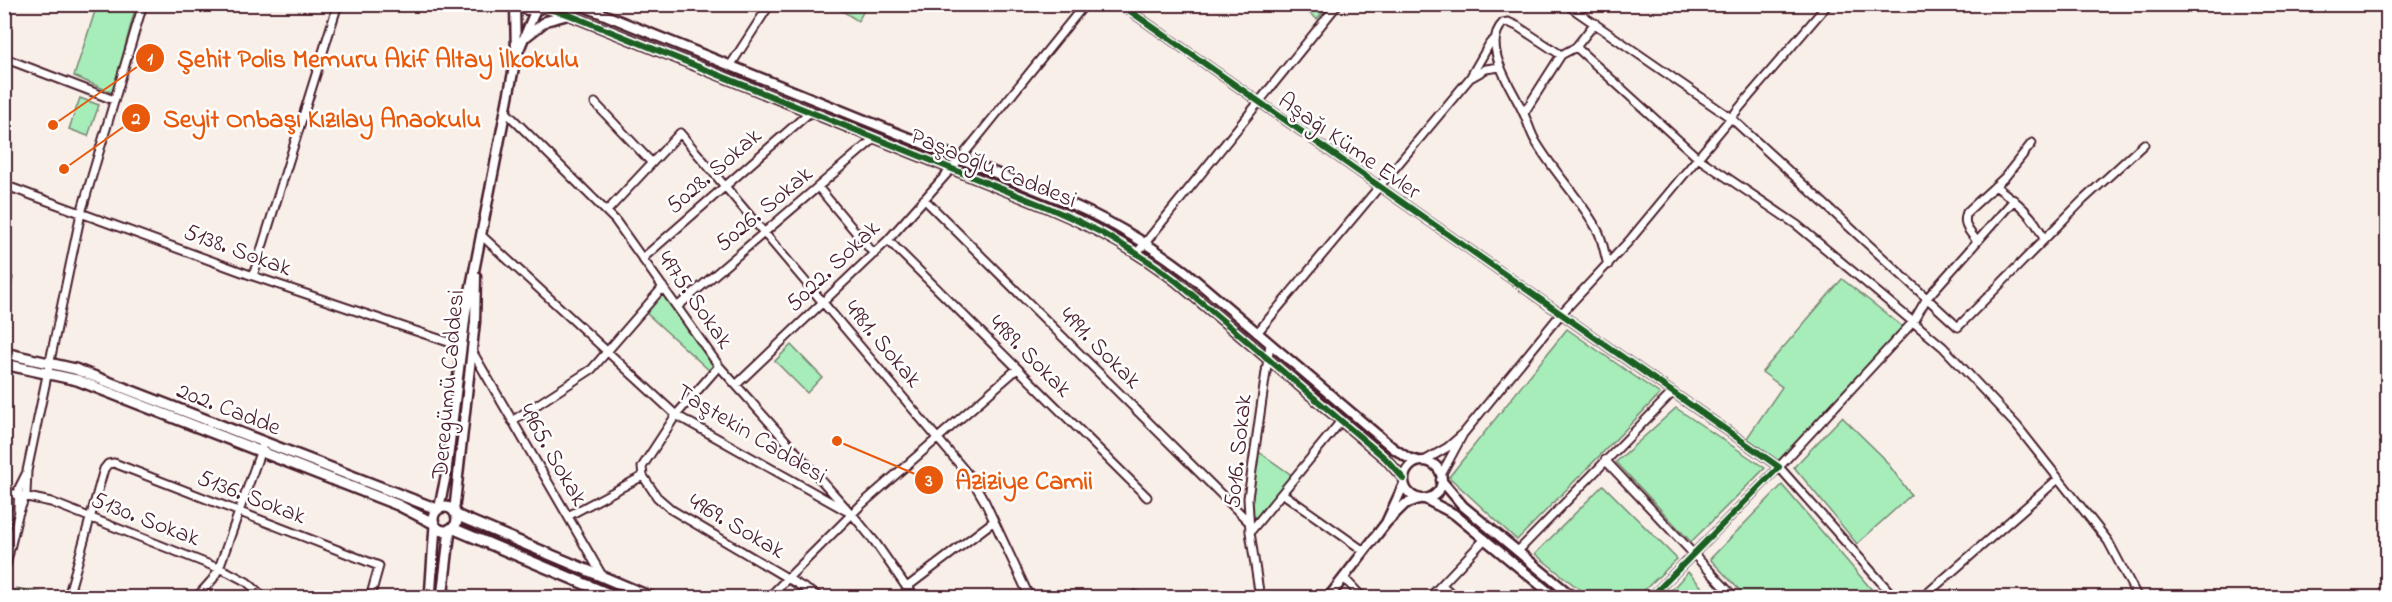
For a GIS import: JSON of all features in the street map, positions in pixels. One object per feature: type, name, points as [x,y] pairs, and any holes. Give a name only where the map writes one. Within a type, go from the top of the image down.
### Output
[{"type":"main road","name":"202. Cadde","points":[[4,353],[51,362],[84,372],[398,505],[434,524]]},
{"type":"main road","name":"202. Cadde","points":[[4,364],[49,372],[77,380],[438,509]]},
{"type":"main road","points":[[430,597],[433,516],[438,509],[446,507],[455,513],[653,597]]},
{"type":"main road","points":[[442,594],[451,529],[456,522],[455,513]]},
{"type":"main road","points":[[434,524],[443,531],[451,529],[618,597]]},
{"type":"street","points":[[4,574],[49,372],[81,213],[143,4]]},
{"type":"street","points":[[253,276],[338,4]]},
{"type":"street","name":"Paşaoğlu Caddesi","points":[[516,4],[527,10],[541,7],[570,15],[1072,218],[1137,253],[1176,281],[1390,463],[1404,481]]},
{"type":"street","name":"Deregümü Caddesi","points":[[438,509],[446,475],[460,346],[516,57],[516,4]]},
{"type":"street","name":"Paşaoğlu Caddesi","points":[[578,4],[1077,206],[1144,243],[1186,272],[1393,448],[1408,458],[1421,461]]},
{"type":"street","points":[[730,66],[770,4]]},
{"type":"street","name":"5022. Sokak","points":[[736,385],[888,240],[960,159],[1085,4]]},
{"type":"street","name":"Aşağı Küme Evler","points":[[1120,4],[1779,467],[1895,597]]},
{"type":"street","points":[[1137,253],[1338,4]]},
{"type":"street","points":[[1566,4],[1731,118],[1958,327],[2044,239],[2144,144]]},
{"type":"street","points":[[1386,523],[1407,469],[1442,451],[1462,434],[1560,315],[1608,265],[1828,4]]},
{"type":"street","name":"Deregümü Caddesi","points":[[516,57],[541,7]]},
{"type":"street","points":[[525,38],[546,21],[557,16],[570,15]]},
{"type":"street","points":[[1257,333],[1470,78],[1495,39],[1501,25],[1510,22],[1561,55]]},
{"type":"street","points":[[1524,113],[1561,55],[1576,47],[1595,23]]},
{"type":"street","points":[[1495,39],[1500,67],[1536,142],[1578,198],[1600,236],[1608,265]]},
{"type":"street","points":[[1576,47],[1698,158],[1797,225],[1943,347],[2017,426],[2108,541],[2138,597]]},
{"type":"street","points":[[4,58],[114,100]]},
{"type":"street","points":[[1470,78],[1486,69],[1500,67]]},
{"type":"street","points":[[595,103],[652,163],[607,212]]},
{"type":"street","name":"4975. Sokak","points":[[505,111],[607,212],[643,258],[719,366],[852,514]]},
{"type":"street","name":"5028. Sokak","points":[[643,258],[810,112]]},
{"type":"street","name":"4981. Sokak","points":[[652,163],[680,133],[938,437],[976,485],[1030,597]]},
{"type":"street","name":"5026. Sokak","points":[[677,307],[874,138]]},
{"type":"street","points":[[1977,241],[1966,227],[1966,214],[2014,167],[2032,143]]},
{"type":"street","name":"5138. Sokak","points":[[4,185],[253,276],[460,346]]},
{"type":"street","points":[[1995,186],[2014,200],[2034,220],[2044,239]]},
{"type":"street","points":[[818,187],[873,254]]},
{"type":"street","name":"4991. Sokak","points":[[924,199],[1249,522]]},
{"type":"street","points":[[1650,597],[1779,467],[1913,322],[1926,298],[2014,200]]},
{"type":"street","name":"Taştekin Caddesi","points":[[480,235],[676,415],[852,514],[914,597]]},
{"type":"street","name":"4989. Sokak","points":[[888,240],[1147,497]]},
{"type":"street","name":"Deregümü Caddesi","points":[[455,513],[472,351],[476,302],[476,260]]},
{"type":"street","points":[[512,421],[589,371],[663,287]]},
{"type":"street","name":"5016. Sokak","points":[[1260,597],[1249,522],[1249,487],[1270,344]]},
{"type":"street","name":"4965. Sokak","points":[[472,351],[603,577]]},
{"type":"street","points":[[568,516],[644,476],[642,467],[676,415],[719,366]]},
{"type":"street","points":[[768,597],[852,514],[1017,369]]},
{"type":"street","points":[[1518,551],[1672,393]]},
{"type":"street","points":[[1250,532],[1341,421]]},
{"type":"street","points":[[1328,597],[1386,523],[1404,504],[1436,494],[1441,477],[1462,434]]},
{"type":"street","points":[[196,597],[213,579],[219,568],[263,447]]},
{"type":"street","points":[[1605,460],[1735,597]]},
{"type":"street","points":[[1421,461],[1436,466],[1457,500],[1574,597]]},
{"type":"street","name":"5136. Sokak","points":[[90,518],[104,469],[110,463],[379,567],[370,597]]},
{"type":"street","name":"4969. Sokak","points":[[644,476],[657,497],[672,510],[821,597]]},
{"type":"street","points":[[1922,597],[2058,479]]},
{"type":"street","points":[[1404,481],[1408,493],[1448,510],[1556,597]]},
{"type":"street","name":"5130. Sokak","points":[[4,492],[51,502],[219,568],[248,582],[266,597]]},
{"type":"street","points":[[1282,494],[1364,551]]},
{"type":"street","points":[[89,597],[70,590],[90,518]]},
{"type":"street","points":[[900,597],[908,588],[994,521]]},
{"type":"street","points":[[1430,597],[1485,539]]},
{"type":"street","points":[[1344,578],[1363,597]]},
{"type":"street","points":[[1442,585],[1456,597]]},
{"type":"street","points":[[442,594],[458,597]]},
{"type":"green space","points":[[867,4],[858,21],[833,5]]},
{"type":"green space","points":[[97,5],[136,5],[113,93],[74,76]]},
{"type":"green space","points":[[1298,5],[1329,5],[1317,19]]},
{"type":"green space","points":[[80,98],[99,105],[88,136],[69,129]]},
{"type":"green space","points":[[4,275],[13,277],[5,324]]},
{"type":"green space","points":[[1842,279],[1903,327],[1778,461],[1747,438],[1782,387],[1762,372]]},
{"type":"green space","points":[[662,293],[717,367],[711,372],[645,312]]},
{"type":"green space","points":[[1567,329],[1660,394],[1517,540],[1449,477]]},
{"type":"green space","points":[[791,345],[822,377],[807,393],[775,361]]},
{"type":"green space","points":[[1676,408],[1765,468],[1691,542],[1616,462]]},
{"type":"green space","points":[[1842,417],[1883,457],[1911,495],[1857,544],[1794,467]]},
{"type":"green space","points":[[1259,452],[1293,476],[1263,515],[1253,518],[1252,496]]},
{"type":"green space","points":[[1603,485],[1677,559],[1637,597],[1589,597],[1535,554]]},
{"type":"green space","points":[[1782,485],[1878,597],[1746,597],[1710,559]]},
{"type":"green space","points":[[4,498],[10,499],[12,506],[8,522],[5,522]]},
{"type":"green space","points":[[1688,572],[1711,597],[1665,597]]},
{"type":"green space","points":[[16,588],[63,597],[10,597]]},
{"type":"cycle path","points":[[1120,4],[1779,467],[1650,598]]},
{"type":"cycle path","points":[[542,7],[567,14],[1083,223],[1131,250],[1176,281],[1385,458],[1404,479]]},
{"type":"place","name":"Şehit Polis Memuru Akif Altay İlkokulu","points":[[53,125]]},
{"type":"place","name":"Seyit Onbaşı Kızılay Anaokulu","points":[[64,169]]},
{"type":"place","name":"Aziziye Camii","points":[[837,441]]}]
